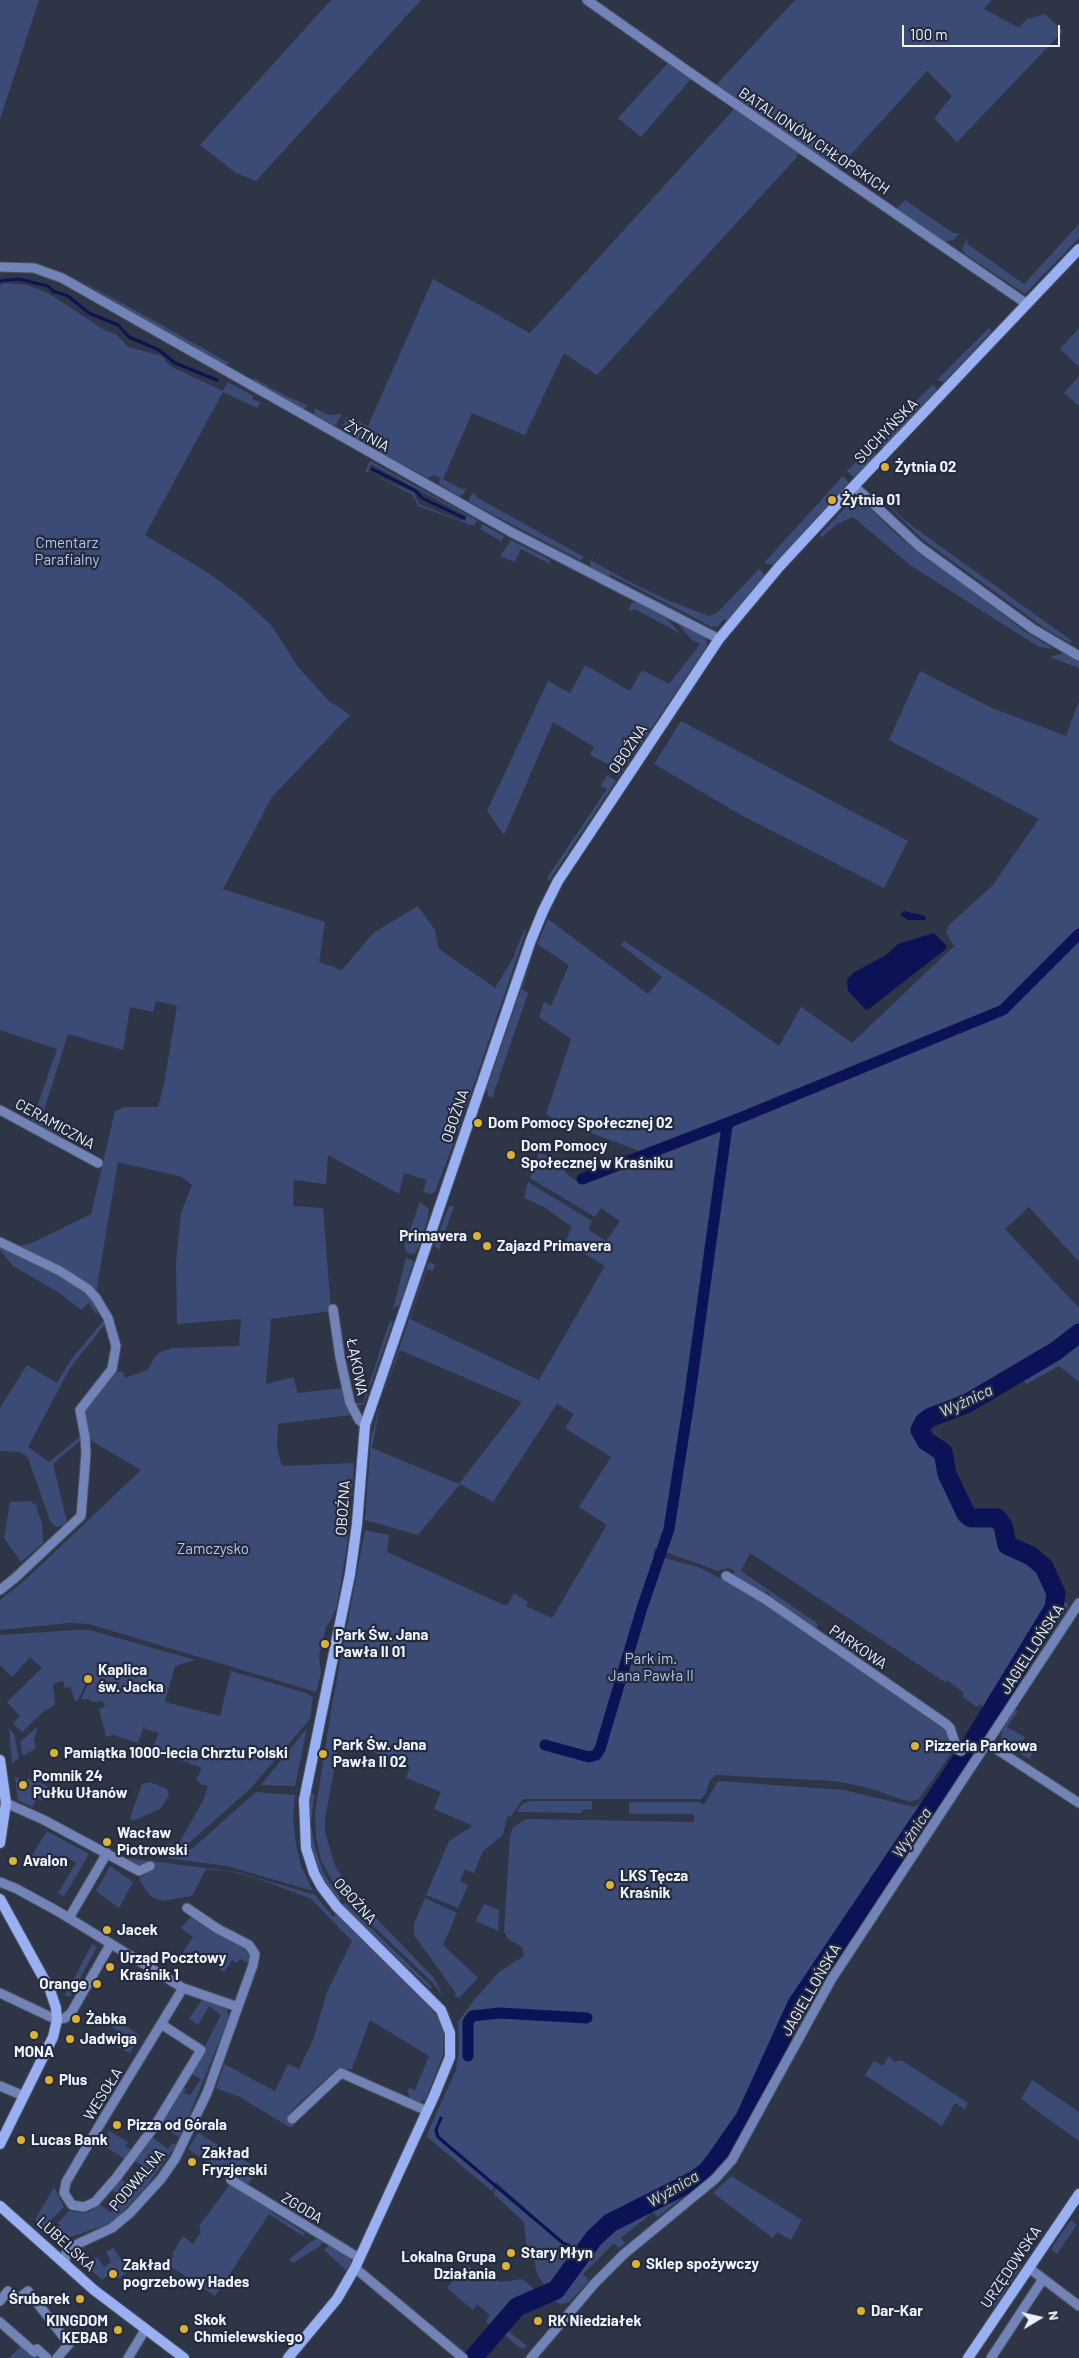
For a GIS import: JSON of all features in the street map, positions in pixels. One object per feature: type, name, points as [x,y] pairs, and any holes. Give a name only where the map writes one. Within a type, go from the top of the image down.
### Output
[{"type":"street","name":"BATALIONÓW CHŁOPSKICH","points":[[587,0],[1028,304]]},
{"type":"street","name":"SUCHYŃSKA","points":[[719,639],[774,574],[854,486],[1079,249]]},
{"type":"street","name":"ŻYTNIA","points":[[0,267],[34,268],[62,278],[503,527],[719,639]]},
{"type":"street","points":[[854,486],[920,547],[1033,629],[1079,656]]},
{"type":"street","name":"OBOŹNA","points":[[288,2358],[337,2299],[355,2268],[450,2057],[451,2040],[446,2019],[434,2002],[328,1897],[310,1862],[304,1830],[306,1782],[356,1538],[365,1425],[542,910],[572,860],[719,639]]},
{"type":"street","name":"CERAMICZNA","points":[[0,1110],[98,1163]]},
{"type":"street","points":[[0,1242],[60,1271],[88,1289],[96,1298],[115,1337],[114,1365],[80,1410],[86,1454],[81,1516],[0,1590]]},
{"type":"street","name":"ŁĄKOWA","points":[[333,1309],[350,1403],[359,1420],[365,1425]]},
{"type":"street","name":"PARKOWA","points":[[726,1576],[765,1598],[946,1724],[950,1728],[957,1748],[968,1756]]},
{"type":"street","name":"JAGIELLOŃSKA","points":[[532,2358],[595,2283],[624,2254],[715,2179],[732,2160],[832,1980],[968,1756],[987,1743],[1079,1603]]},
{"type":"street","points":[[987,1743],[1079,1803]]},
{"type":"street","points":[[0,1760],[6,1803],[0,1843]]},
{"type":"street","points":[[6,1803],[139,1870],[150,1866]]},
{"type":"street","points":[[69,1918],[107,1853]]},
{"type":"street","points":[[0,1882],[17,1889],[69,1918],[183,1988],[238,2007]]},
{"type":"street","points":[[0,1900],[50,1990],[56,2008],[57,2020],[53,2037],[0,2144]]},
{"type":"street","name":"PODWALNA","points":[[65,2262],[66,2253],[71,2247],[112,2228],[130,2213],[161,2179],[175,2159],[207,2093],[255,1959],[253,1949],[186,1908]]},
{"type":"street","points":[[57,2020],[71,2013],[110,1944]]},
{"type":"street","name":"WESOŁA","points":[[161,2024],[201,2050],[184,2081],[149,2134],[96,2202],[84,2207],[75,2206],[68,2201],[64,2185],[161,2024],[183,1988]]},
{"type":"street","points":[[0,1993],[57,2020]]},
{"type":"street","points":[[292,2119],[337,2074],[343,2072],[427,2111]]},
{"type":"street","points":[[0,2086],[24,2096]]},
{"type":"street","name":"ZGODA","points":[[231,2180],[359,2258]]},
{"type":"street","name":"URZĘDOWSKA","points":[[968,2358],[1079,2194]]},
{"type":"street","name":"LUBELSKA","points":[[0,2206],[65,2262],[94,2290],[184,2358]]},
{"type":"street","points":[[355,2268],[463,2358]]},
{"type":"street","points":[[1029,2268],[1079,2306]]},
{"type":"street","points":[[991,2358],[1043,2279]]},
{"type":"street","points":[[0,2301],[8,2291],[16,2300],[28,2290],[69,2344],[57,2358]]},
{"type":"street","points":[[0,2322],[34,2352],[37,2349],[47,2358]]},
{"type":"street","points":[[128,2358],[145,2330]]},
{"type":"green space","points":[[0,0],[39,0],[0,119]]},
{"type":"green space","points":[[331,0],[421,0],[256,181],[236,173],[200,145]]},
{"type":"green space","points":[[795,0],[992,0],[984,9],[1019,28],[1027,19],[1045,14],[1063,31],[957,142],[934,118],[952,96],[927,71],[837,170],[716,85]]},
{"type":"green space","points":[[668,63],[691,79],[641,137],[618,118]]},
{"type":"green space","points":[[736,107],[798,151],[797,157],[597,375],[564,353],[525,435],[472,413],[443,479],[462,489],[466,488],[463,494],[459,496],[439,484],[440,478],[434,475],[428,478],[373,448],[375,441],[370,438],[365,443],[342,431],[347,417],[368,426],[433,279],[530,333]]},
{"type":"green space","points":[[905,200],[953,233],[960,233],[953,240],[943,242],[896,209]]},
{"type":"green space","points":[[1079,224],[1079,238],[1025,294],[965,254],[962,249],[967,239],[969,240],[966,243],[1024,284]]},
{"type":"green space","points":[[72,276],[229,363],[225,365],[196,350]]},
{"type":"green space","points":[[6,283],[27,285],[48,293],[106,331],[116,334],[128,347],[162,356],[170,366],[223,391],[228,382],[253,396],[252,399],[261,402],[257,408],[223,392],[145,535],[207,572],[241,597],[271,625],[298,667],[329,701],[350,715],[272,797],[223,889],[325,922],[319,962],[342,970],[373,933],[418,906],[435,930],[439,949],[495,988],[515,955],[525,929],[526,931],[458,1131],[454,1130],[451,1140],[454,1142],[435,1192],[431,1194],[423,1192],[427,1180],[404,1173],[399,1194],[328,1155],[326,1184],[294,1180],[293,1206],[323,1208],[331,1311],[271,1319],[266,1384],[293,1377],[298,1393],[344,1388],[351,1415],[278,1424],[277,1448],[282,1466],[354,1463],[347,1546],[336,1611],[334,1611],[326,1627],[319,1656],[321,1673],[316,1692],[89,1624],[69,1623],[0,1630],[0,1600],[25,1580],[141,1470],[88,1439],[84,1408],[108,1377],[117,1372],[123,1372],[125,1378],[148,1370],[154,1358],[160,1352],[173,1348],[239,1346],[241,1319],[177,1324],[176,1263],[181,1213],[192,1185],[182,1177],[118,1162],[96,1293],[17,1247],[34,1242],[91,1214],[115,1111],[125,1107],[158,1107],[164,1085],[177,1006],[156,1001],[153,1012],[130,1007],[123,1050],[68,1034],[40,1123],[64,1135],[61,1136],[32,1121],[57,1049],[0,1030],[0,285]]},
{"type":"green space","points":[[989,328],[992,331],[944,382],[937,380]]},
{"type":"green space","points":[[1079,328],[1079,367],[1060,349]]},
{"type":"green space","points":[[1079,376],[1079,406],[1064,393]]},
{"type":"green space","points":[[254,378],[278,392],[306,405],[309,404],[303,409],[254,382]]},
{"type":"green space","points":[[933,384],[937,390],[884,447],[882,448],[875,443]]},
{"type":"green space","points":[[315,408],[328,415],[342,414],[336,425],[333,425],[314,415]]},
{"type":"green space","points":[[870,447],[875,452],[875,457],[856,477],[852,476],[847,471]]},
{"type":"green space","points":[[370,461],[477,520],[474,526],[418,506],[413,495],[372,474],[414,493],[419,504],[465,521],[467,516],[371,464],[368,472],[365,471]]},
{"type":"green space","points":[[843,476],[849,483],[774,565],[764,563]]},
{"type":"green space","points":[[869,487],[908,523],[1072,641],[1070,643],[1047,630],[922,539]]},
{"type":"green space","points":[[475,493],[476,497],[584,557],[580,560],[469,502],[470,496]]},
{"type":"green space","points":[[855,500],[862,501],[896,534],[922,555],[961,581],[1024,631],[1054,649],[1039,647],[910,565],[853,517],[837,524],[822,537],[820,535],[850,502]]},
{"type":"green space","points":[[482,524],[504,536],[495,554],[501,541],[480,529]]},
{"type":"green space","points":[[511,540],[550,560],[550,564],[521,549],[514,562],[500,556]]},
{"type":"green space","points":[[594,556],[592,561],[628,581],[670,601],[709,616],[717,613],[759,569],[764,574],[764,577],[727,621],[724,619],[718,626],[712,627],[610,574],[609,577],[591,568],[590,562]]},
{"type":"green space","points":[[636,602],[667,619],[681,634],[635,609],[628,611],[632,603]]},
{"type":"green space","points":[[678,624],[701,635],[706,639],[707,646],[619,776],[610,770],[612,766],[590,755],[594,747],[553,722],[504,835],[487,811],[548,681],[570,693],[585,665],[630,691],[642,670],[669,684],[700,644],[692,640]]},
{"type":"green space","points":[[1063,653],[1079,660],[1079,668],[1050,657]]},
{"type":"green space","name":"Park im. Jana Pawła II","points":[[920,671],[992,708],[1066,736],[1079,701],[1079,930],[1024,990],[1079,937],[1079,1262],[1029,1207],[1005,1229],[1079,1308],[1079,1382],[1059,1366],[1027,1384],[1018,1377],[966,1404],[931,1417],[924,1422],[920,1430],[926,1441],[943,1452],[947,1474],[966,1514],[971,1518],[997,1518],[1003,1526],[1007,1545],[1023,1551],[1039,1561],[1050,1577],[1057,1597],[1069,1605],[970,1755],[962,1749],[961,1745],[971,1731],[974,1733],[989,1711],[980,1704],[977,1707],[962,1696],[964,1693],[947,1680],[945,1682],[750,1553],[741,1571],[818,1624],[816,1629],[769,1597],[770,1594],[767,1591],[765,1594],[734,1576],[734,1570],[729,1568],[718,1571],[655,1548],[653,1555],[698,1567],[762,1600],[946,1727],[954,1749],[919,1799],[910,1802],[866,1787],[834,1781],[716,1775],[710,1780],[706,1793],[701,1799],[523,1799],[512,1815],[507,1817],[503,1835],[483,1851],[474,1873],[465,1869],[460,1881],[468,1885],[458,1908],[426,1895],[449,1841],[473,1826],[434,1809],[441,1792],[406,1778],[410,1767],[340,1738],[325,1819],[325,1832],[335,1866],[350,1890],[344,1896],[335,1886],[321,1860],[316,1838],[315,1813],[332,1705],[365,1530],[389,1535],[387,1552],[504,1605],[508,1604],[514,1593],[528,1602],[526,1606],[552,1618],[607,1525],[579,1507],[611,1457],[565,1428],[574,1414],[557,1404],[493,1502],[460,1484],[418,1535],[365,1520],[371,1438],[380,1406],[372,1448],[459,1484],[522,1402],[400,1350],[383,1395],[428,1264],[430,1262],[435,1265],[433,1271],[427,1269],[410,1319],[539,1380],[605,1266],[565,1242],[572,1227],[544,1207],[524,1198],[528,1182],[592,1221],[588,1229],[606,1241],[620,1221],[601,1208],[595,1217],[530,1178],[539,1153],[552,1157],[570,1177],[577,1181],[645,1153],[553,1119],[546,1114],[571,1039],[539,1017],[544,1002],[551,1006],[569,965],[537,944],[548,919],[648,994],[662,977],[621,945],[624,941],[779,1046],[801,1007],[852,1043],[954,946],[946,932],[949,925],[992,886],[1039,819],[889,740]]},
{"type":"green space","points":[[681,721],[908,841],[884,888],[743,816],[654,764]]},
{"type":"green space","points":[[607,775],[616,781],[549,881],[547,878],[607,789],[601,786]]},
{"type":"green space","points":[[537,944],[522,989],[528,993],[492,1098],[488,1096],[487,1088]]},
{"type":"green space","points":[[420,1202],[429,1209],[427,1221],[419,1247],[414,1254],[407,1253],[404,1246]]},
{"type":"green space","points":[[449,1206],[454,1206],[439,1250],[434,1245]]},
{"type":"green space","points":[[0,1246],[68,1279],[92,1299],[96,1314],[89,1303],[81,1310],[58,1292],[13,1266],[0,1250]]},
{"type":"green space","points":[[406,1258],[414,1261],[400,1304],[393,1309]]},
{"type":"green space","points":[[390,1320],[393,1322],[364,1404],[355,1407],[351,1403],[363,1403]]},
{"type":"green space","points":[[103,1321],[105,1324],[70,1368],[28,1447],[49,1462],[82,1435],[83,1438],[53,1464],[67,1522],[65,1525],[56,1527],[50,1521],[28,1458],[20,1452],[0,1451],[0,1408],[27,1365],[57,1383],[70,1361]]},
{"type":"green space","points":[[30,1501],[36,1505],[42,1524],[43,1543],[21,1562],[4,1538],[10,1502]]},
{"type":"green space","points":[[90,1630],[195,1660],[175,1666],[165,1702],[220,1716],[231,1671],[306,1693],[313,1697],[310,1719],[250,1789],[189,1843],[176,1848],[203,1801],[208,1786],[200,1784],[196,1780],[202,1768],[180,1760],[185,1752],[182,1753],[173,1748],[170,1756],[152,1749],[159,1733],[145,1729],[144,1726],[138,1743],[115,1734],[106,1737],[99,1709],[105,1706],[102,1701],[93,1702],[88,1699],[81,1699],[89,1683],[87,1681],[78,1700],[75,1701],[70,1687],[65,1688],[63,1681],[53,1684],[55,1705],[43,1712],[22,1732],[13,1723],[20,1716],[7,1702],[42,1668],[30,1657],[12,1677],[0,1665],[0,1635]]},
{"type":"green space","points":[[835,1635],[859,1651],[855,1656],[831,1640]]},
{"type":"green space","points":[[1015,1709],[1018,1711],[1007,1727],[1025,1737],[1018,1749],[1026,1754],[1031,1746],[1036,1749],[1029,1759],[1015,1750],[1012,1753],[1006,1749],[1001,1740],[1002,1730]]},
{"type":"green space","points":[[38,1726],[34,1740],[36,1748],[23,1756],[20,1742]]},
{"type":"green space","points":[[9,1728],[14,1734],[19,1758],[12,1763]]},
{"type":"green space","points":[[307,1728],[295,1786],[261,1785]]},
{"type":"green space","points":[[959,1752],[968,1759],[967,1761],[859,1925],[856,1927],[851,1923],[797,2004],[745,2118],[799,2005],[850,1926],[855,1932],[809,2006],[736,2142],[719,2167],[658,2217],[653,2212],[621,2238],[625,2243],[619,2248],[614,2243],[583,2274],[589,2281],[569,2302],[562,2304],[555,2302],[550,2294],[557,2290],[594,2239],[610,2224],[694,2181],[706,2172],[610,2223],[594,2238],[579,2258],[577,2254],[578,2258],[556,2289],[549,2292],[537,2274],[534,2259],[528,2259],[524,2222],[496,2196],[494,2198],[496,2186],[563,2244],[567,2245],[496,2182],[492,2191],[426,2136],[456,2070],[459,2049],[458,2022],[499,1972],[524,1956],[522,1947],[508,1939],[504,1932],[510,1836],[513,1828],[524,1820],[529,1819],[694,1822],[694,1814],[629,1814],[629,1802],[699,1802],[704,1805],[718,1781],[844,1790],[914,1807],[920,1804],[956,1753]]},
{"type":"green space","points":[[15,1776],[18,1778],[20,1789],[28,1788],[27,1778],[48,1786],[42,1801],[37,1798],[32,1807],[18,1800]]},
{"type":"green space","points":[[150,1782],[167,1789],[169,1795],[160,1809],[133,1821],[130,1818],[142,1784]]},
{"type":"green space","points":[[256,1792],[295,1795],[293,1818],[296,1844],[301,1866],[313,1891],[227,1866],[167,1858],[193,1848]]},
{"type":"green space","points":[[310,1793],[314,1794],[311,1824],[315,1848],[324,1874],[341,1899],[339,1901],[322,1878],[311,1849],[308,1807]]},
{"type":"green space","points":[[529,1801],[592,1801],[592,1809],[582,1810],[582,1813],[517,1812],[522,1804]]},
{"type":"green space","points":[[47,1831],[89,1854],[64,1897],[58,1893],[76,1863],[68,1858],[61,1870],[37,1858],[31,1865],[22,1860],[26,1860],[28,1856],[31,1857]]},
{"type":"green space","points":[[171,1843],[173,1845],[170,1850],[157,1857],[137,1854]]},
{"type":"green space","points":[[127,1858],[237,1872],[315,1895],[333,1917],[336,1914],[425,1999],[438,2018],[444,2034],[443,2055],[426,2099],[420,2102],[414,2101],[409,2097],[408,2090],[409,2088],[415,2090],[429,2056],[370,2020],[352,2069],[337,2069],[298,2104],[289,2114],[295,2123],[291,2128],[240,2097],[216,2088],[224,2064],[275,2091],[288,2064],[299,2069],[313,2040],[327,1992],[352,1941],[310,1898],[256,1878],[233,1872],[206,1869],[192,1896],[162,1901],[152,1897],[140,1880],[140,1877],[145,1875],[152,1867],[139,1865]]},
{"type":"green space","points":[[110,1866],[133,1882],[119,1908],[96,1891]]},
{"type":"green space","points":[[353,1894],[434,1978],[444,1998],[433,1983],[347,1901]]},
{"type":"green space","points":[[425,1898],[457,1913],[443,1945],[478,1978],[459,1998],[454,1996],[456,1993],[414,1935],[414,1924]]},
{"type":"green space","points":[[345,1903],[432,1987],[430,1989],[342,1905]]},
{"type":"green space","points":[[484,1904],[499,1910],[498,1931],[476,1921]]},
{"type":"green space","points":[[193,1914],[247,1948],[251,1953],[250,1964],[240,1959],[237,1963],[232,1960],[224,1972],[205,1957],[199,1964],[182,1954],[193,1937],[181,1928]]},
{"type":"green space","points":[[92,1944],[97,1947],[70,1997],[65,1995]]},
{"type":"green space","points":[[202,2000],[219,2004],[227,2010],[229,2017],[180,2138],[160,2125],[184,2088],[186,2089],[184,2093],[190,2095],[201,2079],[191,2074],[221,2015],[209,2006],[198,2025],[189,2019]]},
{"type":"green space","points":[[117,2020],[140,2036],[138,2041],[112,2027]]},
{"type":"green space","points":[[109,2033],[134,2046],[130,2053],[104,2040]]},
{"type":"green space","points":[[889,2056],[894,2062],[901,2060],[968,2103],[965,2109],[955,2103],[942,2126],[865,2075],[874,2061],[883,2066]]},
{"type":"green space","points":[[1032,2080],[1079,2112],[1079,2141],[1021,2099]]},
{"type":"green space","points":[[109,2131],[128,2142],[125,2146],[132,2150],[125,2159],[101,2144]]},
{"type":"green space","points":[[198,2133],[259,2169],[248,2185],[234,2177],[232,2178],[188,2149]]},
{"type":"green space","points":[[152,2137],[168,2149],[173,2143],[176,2145],[146,2187],[112,2223],[64,2239],[56,2239],[49,2233],[60,2225],[58,2223],[69,2211],[84,2213],[91,2211],[99,2204],[111,2213],[114,2208],[111,2206],[119,2196],[111,2190],[121,2179],[132,2187],[146,2168],[135,2161]]},
{"type":"green space","points":[[731,2176],[802,2220],[791,2240],[777,2232],[773,2238],[713,2193]]},
{"type":"green space","points":[[230,2184],[270,2208],[271,2212],[305,2233],[303,2236],[269,2214],[215,2296],[167,2264],[174,2256],[172,2254],[183,2236],[193,2244],[201,2232],[199,2226]]},
{"type":"green space","points":[[54,2187],[64,2207],[48,2223],[50,2225],[45,2230],[35,2220]]},
{"type":"green space","points":[[1071,2220],[1077,2225],[1057,2254],[1051,2249]]},
{"type":"green space","points":[[315,2239],[324,2241],[320,2246],[293,2263],[289,2259]]},
{"type":"green space","points":[[330,2244],[350,2258],[351,2264],[347,2271],[324,2250]]},
{"type":"green space","points":[[113,2248],[120,2258],[136,2266],[118,2279],[114,2271],[102,2280],[84,2264],[97,2257],[104,2267],[111,2262],[106,2252]]},
{"type":"green space","points":[[1018,2264],[1021,2267],[994,2307],[990,2305]]},
{"type":"green space","points":[[466,2265],[483,2275],[501,2282],[522,2279],[537,2291],[539,2289],[544,2299],[530,2305],[523,2314],[520,2312],[507,2330],[527,2346],[521,2349],[502,2333],[481,2358],[466,2358],[491,2326],[486,2321],[490,2315],[477,2304],[473,2310],[447,2288]]},
{"type":"green space","points":[[24,2343],[41,2358],[9,2358]]},
{"type":"shaded area","points":[[904,911],[925,916],[926,918],[925,920],[908,920],[900,915]]},
{"type":"shaded area","points":[[934,933],[946,945],[946,949],[870,1008],[866,1010],[848,991],[847,980],[853,973],[886,955],[898,944]]},
{"type":"waterway","points":[[0,281],[18,279],[48,286],[53,291],[68,296],[89,313],[118,325],[129,337],[159,350],[175,363],[217,380]]},
{"type":"waterway","points":[[372,469],[416,491],[422,498],[464,518]]},
{"type":"waterway","points":[[545,1745],[589,1757],[596,1755],[600,1749],[642,1608],[669,1529],[689,1401],[727,1126],[730,1122],[1003,1010],[1079,934]]},
{"type":"waterway","points":[[582,1179],[730,1122]]},
{"type":"waterway","name":"Wyżnica","points":[[473,2358],[517,2307],[556,2290],[594,2238],[610,2223],[695,2180],[706,2172],[715,2161],[745,2118],[797,2004],[964,1756],[1054,1608],[1056,1593],[1044,1567],[1031,1556],[1007,1545],[1003,1526],[997,1518],[971,1518],[966,1514],[947,1474],[943,1452],[926,1441],[920,1430],[924,1422],[931,1417],[966,1404],[1056,1351],[1079,1333]]},
{"type":"waterway","points":[[468,2056],[468,2022],[472,2016],[500,2013],[587,2018]]},
{"type":"waterway","points":[[441,2118],[436,2130],[438,2137],[563,2243],[570,2246],[579,2258]]},
{"type":"place","name":"Żytnia 02","points":[[885,467]]},
{"type":"place","name":"Żytnia 01","points":[[832,500]]},
{"type":"place","name":"Dom Pomocy Społecznej 02","points":[[478,1123]]},
{"type":"place","name":"Dom Pomocy Społecznej w Kraśniku","points":[[511,1155]]},
{"type":"place","name":"Primavera","points":[[477,1236]]},
{"type":"place","name":"Zajazd Primavera","points":[[487,1246]]},
{"type":"place","name":"Park Św. Jana Pawła II 01","points":[[325,1644]]},
{"type":"place","name":"Kaplica św. Jacka","points":[[88,1679]]},
{"type":"place","name":"Pizzeria Parkowa","points":[[915,1746]]},
{"type":"place","name":"Pamiątka 1000-lecia Chrztu Polski","points":[[54,1753]]},
{"type":"place","name":"Park Św. Jana Pawła II 02","points":[[323,1754]]},
{"type":"place","name":"Pomnik 24 Pułku Ułanów","points":[[23,1785]]},
{"type":"place","name":"Wacław Piotrowski","points":[[107,1842]]},
{"type":"place","name":"Avalon","points":[[13,1861]]},
{"type":"place","name":"LKS Tęcza Kraśnik","points":[[610,1885]]},
{"type":"place","name":"Jacek","points":[[107,1930]]},
{"type":"place","name":"Urząd Pocztowy Kraśnik 1","points":[[110,1967]]},
{"type":"place","name":"Orange","points":[[97,1984]]},
{"type":"place","name":"Żabka","points":[[76,2019]]},
{"type":"place","name":"MONA","points":[[34,2035]]},
{"type":"place","name":"Jadwiga","points":[[70,2039]]},
{"type":"place","name":"Plus","points":[[49,2080]]},
{"type":"place","name":"Pizza od Górala","points":[[117,2125]]},
{"type":"place","name":"Lucas Bank","points":[[21,2140]]},
{"type":"place","name":"Zakład Fryzjerski","points":[[192,2162]]},
{"type":"place","name":"Stary Młyn","points":[[511,2253]]},
{"type":"place","name":"Sklep spożywczy","points":[[636,2264]]},
{"type":"place","name":"Lokalna Grupa Działania","points":[[506,2266]]},
{"type":"place","name":"Zakład pogrzebowy Hades","points":[[113,2274]]},
{"type":"place","name":"Śrubarek","points":[[80,2299]]},
{"type":"place","name":"Dar-Kar","points":[[861,2311]]},
{"type":"place","name":"RK Niedziałek","points":[[538,2321]]},
{"type":"place","name":"Skok Chmielewskiego","points":[[184,2329]]},
{"type":"place","name":"KINGDOM KEBAB","points":[[118,2330]]},
{"type":"park label","name":"Cmentarz Parafialny","points":[[67,552]]},
{"type":"park label","name":"Zamczysko","points":[[213,1549]]}]
